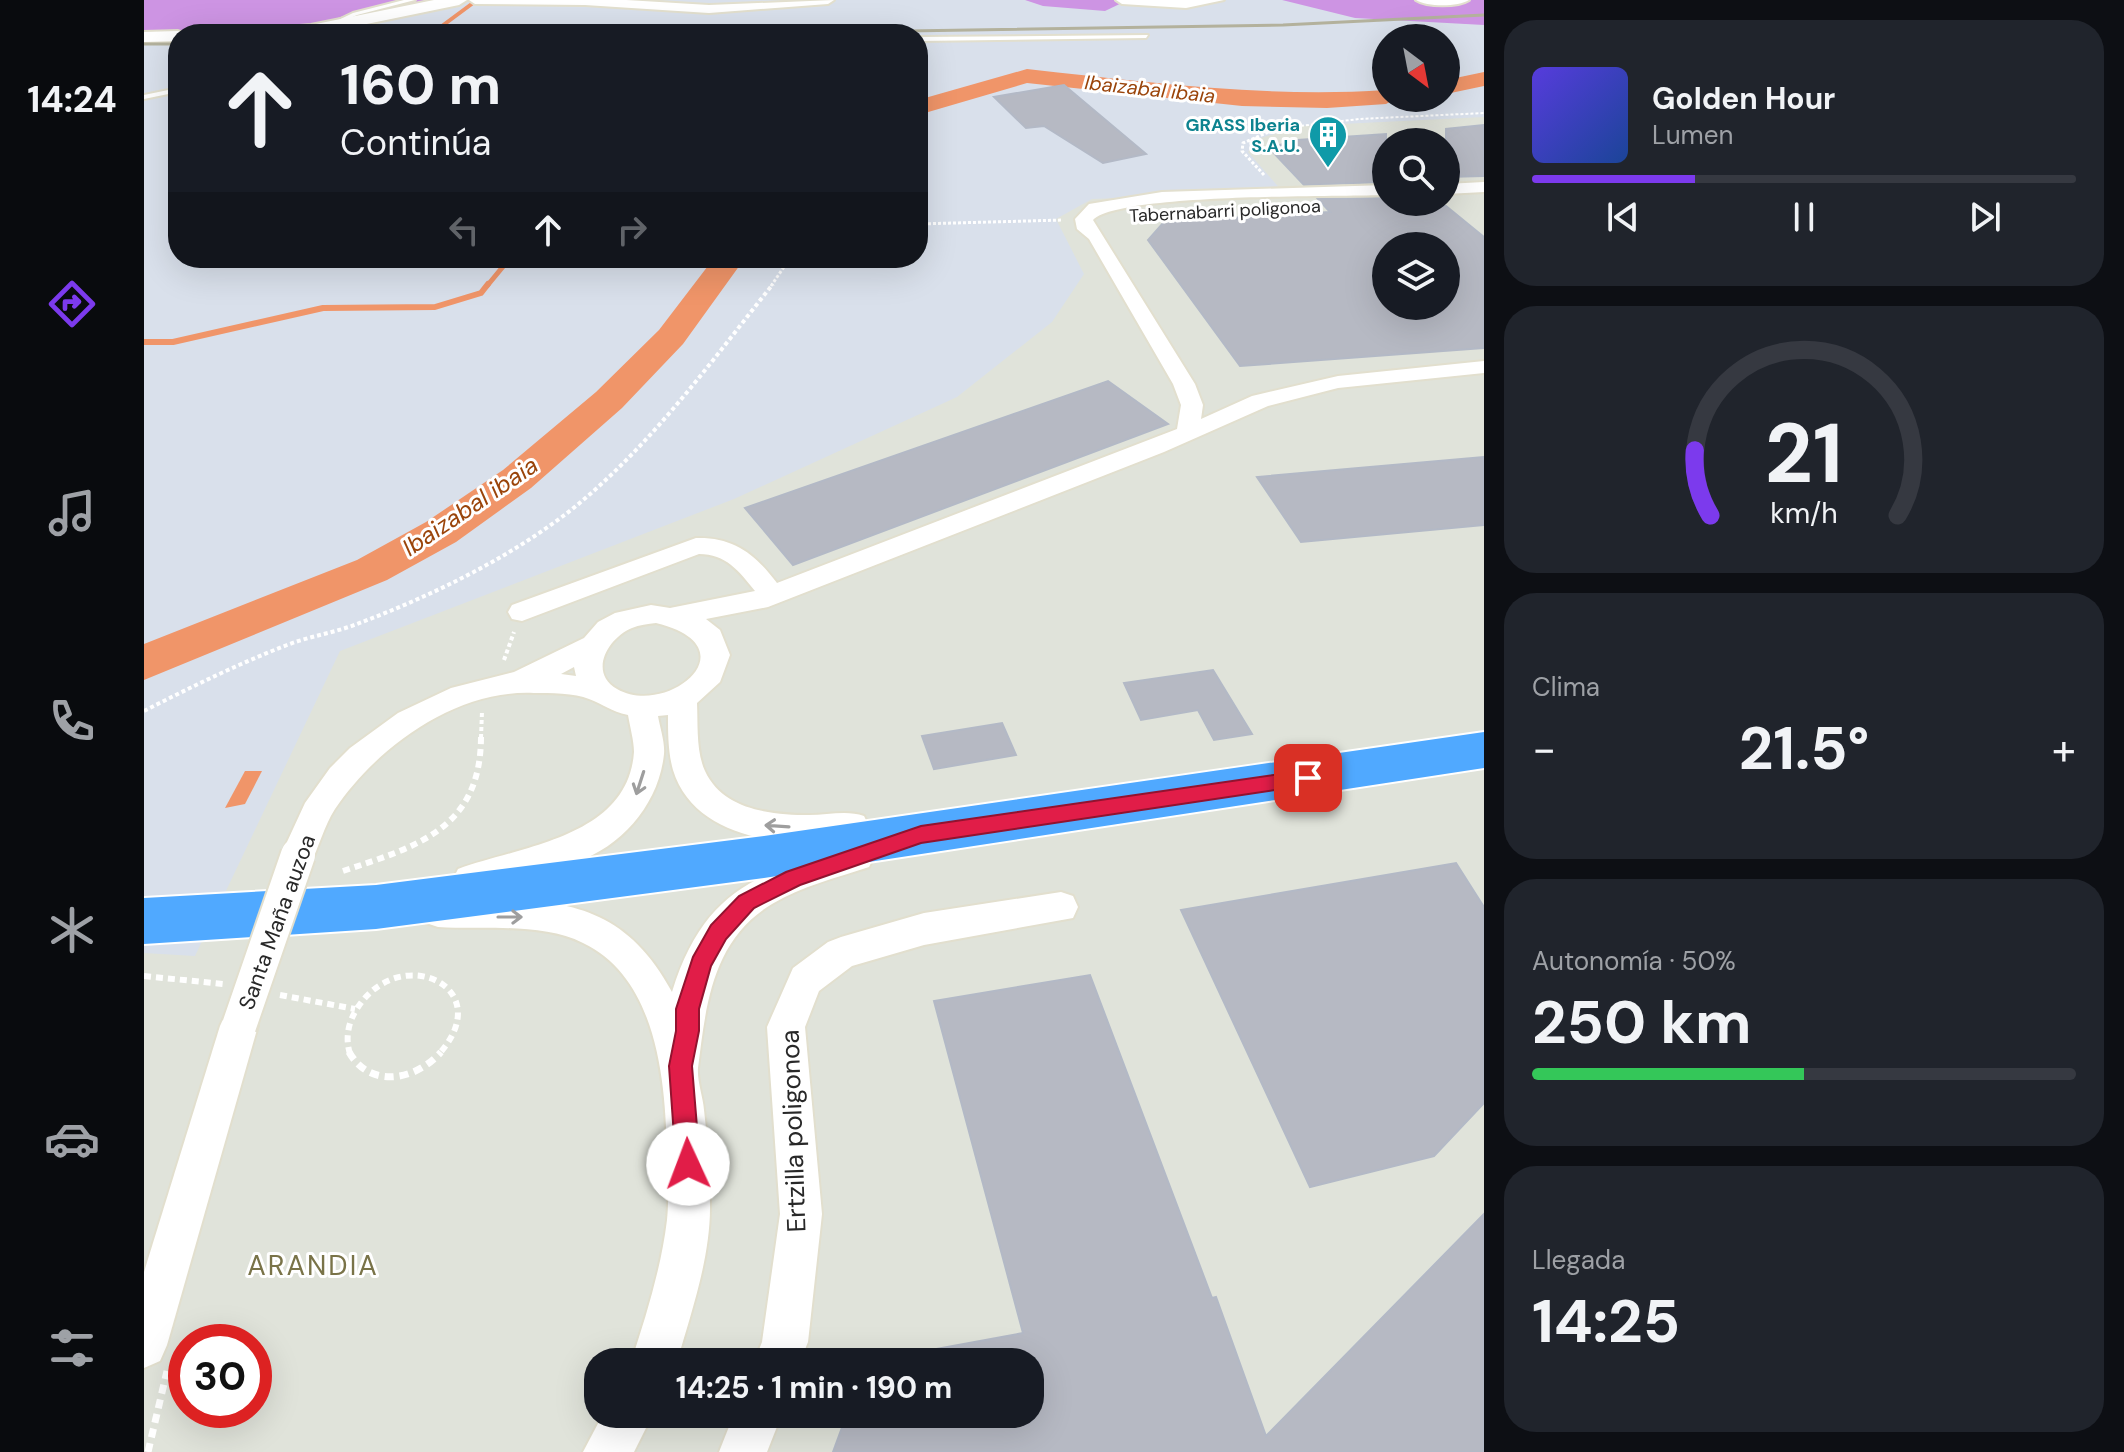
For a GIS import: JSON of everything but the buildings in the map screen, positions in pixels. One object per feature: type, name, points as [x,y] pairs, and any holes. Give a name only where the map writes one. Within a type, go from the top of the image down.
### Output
[{"type":"highway","points":[[144,921],[376,907],[921,835],[1484,750]]},
{"type":"street","points":[[336,24],[459,0]]},
{"type":"street","points":[[475,0],[587,0],[709,9],[828,0]]},
{"type":"street","points":[[1122,0],[1186,4],[1218,0]]},
{"type":"street","points":[[1422,0],[1463,0]]},
{"type":"street","points":[[144,37],[168,36]]},
{"type":"street","points":[[1188,431],[1192,405],[1184,384],[1090,228],[1095,208],[1162,197],[1372,191]]},
{"type":"street","points":[[1460,191],[1481,193]]},
{"type":"street","points":[[1460,197],[1481,193]]},
{"type":"street","name":"Tabernabarri poligonoa","points":[[1090,228],[1132,214],[1372,203]]},
{"type":"street","points":[[510,676],[592,646],[611,628],[636,616],[675,616],[765,597],[1156,447],[1260,401],[1338,382],[1484,367]]},
{"type":"street","points":[[1184,384],[1213,394],[1260,401]]},
{"type":"street","points":[[519,621],[696,546],[722,546],[743,559],[765,597]]},
{"type":"street","points":[[714,643],[765,597]]},
{"type":"street","points":[[592,646],[587,660],[587,674],[597,689],[623,704],[642,707],[682,699],[699,688],[711,674],[716,658],[714,643],[698,626],[675,616]]},
{"type":"street","name":"Santa Maña auzoa","points":[[144,1345],[239,1026],[298,855],[323,801],[358,757],[421,713],[448,701],[510,676],[597,689]]},
{"type":"street","points":[[682,699],[691,776],[704,796],[749,824],[814,829],[1190,795]]},
{"type":"street","points":[[376,907],[576,848],[614,822],[639,794],[649,752],[642,707]]},
{"type":"street","points":[[681,1066],[688,1031],[687,1009],[701,964],[718,932],[747,902],[793,878],[921,835]]},
{"type":"street","points":[[376,907],[496,917],[553,916],[600,933],[630,958],[656,996],[681,1066],[688,1137],[689,1218],[674,1298],[658,1348]]},
{"type":"street","name":"Ertzilla poligonoa","points":[[783,1348],[801,1214],[786,1027],[806,980],[841,953],[924,929],[1061,907]]},
{"type":"street","points":[[607,1452],[621,1428]]},
{"type":"street","points":[[743,1452],[752,1428]]},
{"type":"lane","points":[[333,24],[355,14],[412,0]]},
{"type":"lane","points":[[928,39],[1146,36]]},
{"type":"lane","points":[[144,97],[168,92]]},
{"type":"path","points":[[1280,194],[1242,151],[1243,143],[1273,130],[1315,124],[1484,113]]},
{"type":"path","points":[[928,224],[1090,228]]},
{"type":"path","points":[[144,711],[219,673],[291,643],[355,625],[484,564],[537,534],[583,499],[650,433],[784,268]]},
{"type":"path","points":[[510,676],[519,621]]},
{"type":"path","points":[[339,873],[411,845],[450,823],[469,800],[477,779],[482,711]]},
{"type":"path","points":[[423,974],[439,978],[455,996],[459,1020],[453,1038],[434,1060],[409,1075],[390,1078],[373,1076],[359,1069],[350,1057],[346,1042],[348,1025],[355,1009],[368,993],[386,982],[404,975],[423,974]]},
{"type":"shaded area","points":[[144,0],[443,0],[321,24],[168,24],[168,33],[144,32]]},
{"type":"shaded area","points":[[1025,0],[1128,0],[1105,11],[1043,6]]},
{"type":"shaded area","points":[[1282,0],[1484,0],[1484,25],[1355,18]]},
{"type":"shaded area","points":[[1484,117],[1484,730],[1462,734],[1484,768],[1484,1452],[144,1452],[144,953],[195,956],[340,651],[734,499],[957,397],[1052,322],[1084,274],[1056,219],[1092,199],[1283,192],[1248,152],[1257,139],[1301,126]]},
{"type":"shaded area","points":[[245,771],[262,771],[245,804],[225,808]]},
{"type":"waterway","points":[[445,24],[473,3]]},
{"type":"waterway","name":"Ibaizabal ibaia","points":[[928,104],[1027,76],[1242,99],[1327,101],[1372,98]]},
{"type":"waterway","name":"Ibaizabal ibaia","points":[[1460,84],[1484,79]]},
{"type":"waterway","points":[[487,286],[502,268]]},
{"type":"waterway","name":"Ibaizabal ibaia","points":[[144,663],[372,570],[441,532],[517,479],[609,400],[671,337],[723,268]]},
{"type":"waterway","points":[[144,342],[173,342],[323,308],[435,307],[481,293],[488,284]]},
{"type":"railway","points":[[928,31],[1283,25],[1484,15]]},
{"type":"railway","points":[[144,44],[168,44]]},
{"type":"place","name":"GRASS Iberia S.A.U.","points":[[1328,169]]},
{"type":"district","name":"ARANDIA","points":[[313,1265]]},
{"type":"route","points":[[688,1164],[681,1066],[688,1031],[687,1009],[701,964],[718,932],[747,902],[793,878],[921,835],[1308,778]]}]
